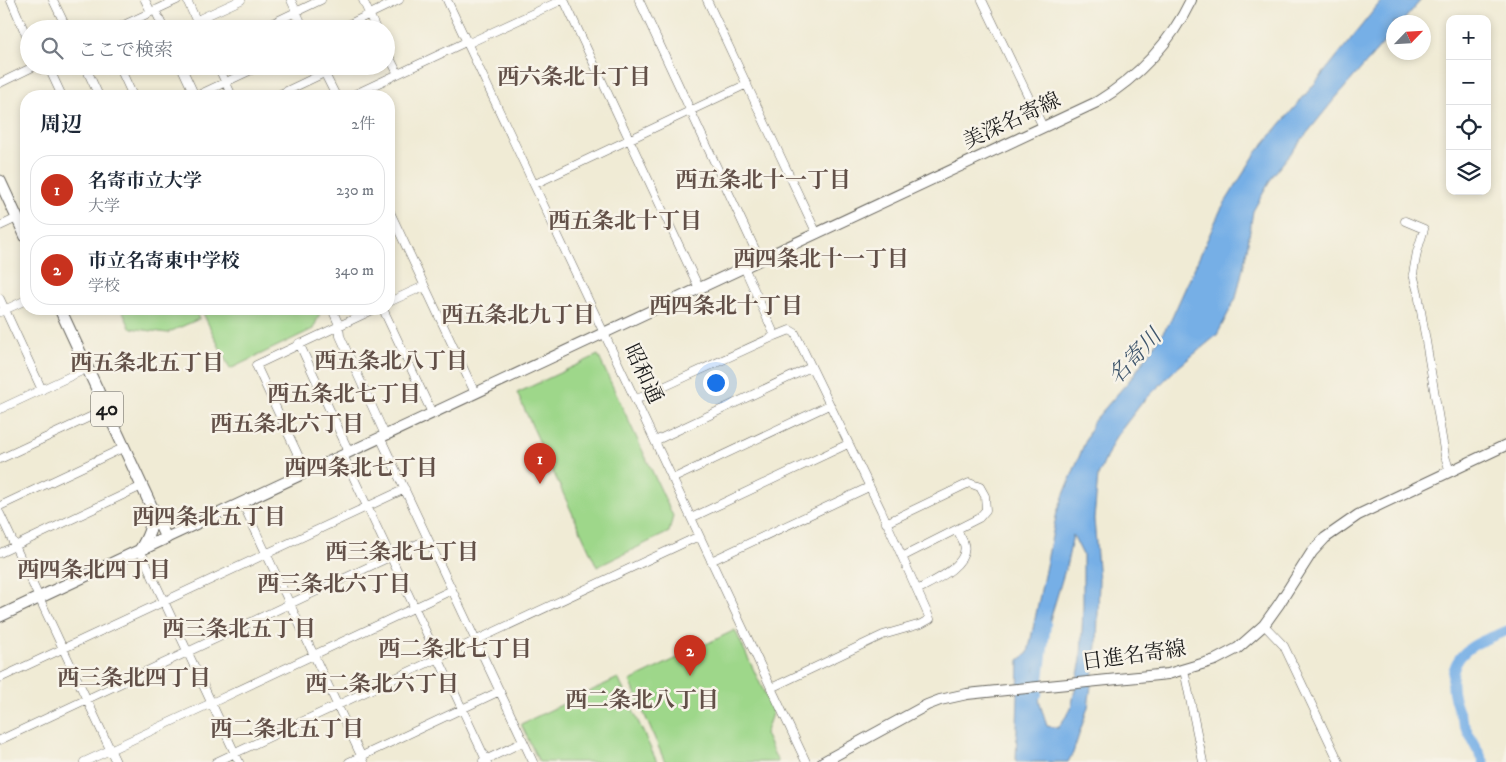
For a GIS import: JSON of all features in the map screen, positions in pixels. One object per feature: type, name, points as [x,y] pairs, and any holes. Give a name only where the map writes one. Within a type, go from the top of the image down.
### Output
[{"type":"highway","points":[[0,182],[20,224]]},
{"type":"highway","name":"40","points":[[63,315],[166,538]]},
{"type":"highway","points":[[140,550],[149,535],[153,509]]},
{"type":"highway","points":[[0,616],[166,538]]},
{"type":"main road","name":"美深名寄線","points":[[166,538],[1097,102],[1140,71],[1169,37],[1190,0]]},
{"type":"main road","name":"日進名寄線","points":[[823,762],[927,705],[940,700],[967,694],[1156,674],[1207,664],[1249,639],[1264,625],[1312,552],[1325,538],[1358,514],[1506,445]]},
{"type":"street","points":[[11,0],[20,21]]},
{"type":"street","points":[[53,0],[63,20]]},
{"type":"street","points":[[145,0],[158,20]]},
{"type":"street","points":[[134,20],[175,0]]},
{"type":"street","points":[[187,0],[196,20],[241,0]]},
{"type":"street","points":[[291,0],[300,20]]},
{"type":"street","points":[[279,20],[321,0]]},
{"type":"street","points":[[363,0],[372,20]]},
{"type":"street","points":[[358,20],[399,0]]},
{"type":"street","name":"昭和通","points":[[447,0],[806,762]]},
{"type":"street","points":[[364,90],[563,0],[699,288]]},
{"type":"street","points":[[639,0],[760,260]]},
{"type":"street","points":[[707,0],[817,234]]},
{"type":"street","points":[[982,0],[1043,128]]},
{"type":"street","points":[[395,68],[398,74]]},
{"type":"street","points":[[0,83],[20,73]]},
{"type":"street","points":[[52,75],[59,90]]},
{"type":"street","points":[[89,75],[96,90]]},
{"type":"street","points":[[123,75],[130,90]]},
{"type":"street","points":[[186,75],[193,90]]},
{"type":"street","points":[[222,75],[229,90]]},
{"type":"street","points":[[209,90],[241,75]]},
{"type":"street","points":[[287,90],[314,75]]},
{"type":"street","points":[[326,75],[333,90]]},
{"type":"street","points":[[535,184],[747,84]]},
{"type":"street","points":[[0,226],[17,218]]},
{"type":"street","points":[[1405,221],[1424,229],[1413,274],[1418,293],[1445,456],[1450,472]]},
{"type":"street","points":[[395,223],[475,393]]},
{"type":"street","points":[[744,267],[774,336]]},
{"type":"street","points":[[395,299],[424,286]]},
{"type":"street","points":[[0,299],[2,311],[42,390]]},
{"type":"street","points":[[2,311],[20,303]]},
{"type":"street","points":[[335,315],[339,324],[340,336],[405,489],[532,762]]},
{"type":"street","points":[[306,472],[256,365],[361,315]]},
{"type":"street","points":[[387,315],[432,413]]},
{"type":"street","points":[[635,400],[790,330],[795,333],[902,556],[930,619],[884,635],[771,688]]},
{"type":"street","points":[[299,344],[368,507],[485,761],[523,742]]},
{"type":"street","points":[[654,441],[811,367]]},
{"type":"street","points":[[1,407],[88,368]]},
{"type":"street","points":[[672,479],[829,405]]},
{"type":"street","points":[[0,459],[107,409]]},
{"type":"street","points":[[691,518],[848,444]]},
{"type":"street","points":[[0,506],[125,447]]},
{"type":"street","points":[[886,523],[969,483],[980,487],[985,496],[986,510],[979,518],[902,556]]},
{"type":"street","points":[[0,553],[142,486]]},
{"type":"street","points":[[711,561],[828,505],[869,488]]},
{"type":"street","points":[[0,678],[405,489]]},
{"type":"street","points":[[242,502],[362,759]]},
{"type":"street","points":[[0,514],[116,762]]},
{"type":"street","points":[[918,590],[946,576],[963,556],[964,546],[956,530]]},
{"type":"street","points":[[216,762],[699,536]]},
{"type":"street","points":[[0,740],[428,539]]},
{"type":"street","points":[[140,550],[240,762]]},
{"type":"street","points":[[84,762],[452,590]]},
{"type":"street","points":[[1264,625],[1284,646],[1339,762]]},
{"type":"street","points":[[1184,670],[1203,762]]},
{"type":"street","points":[[348,762],[362,759],[500,691]]},
{"type":"green space","points":[[125,315],[197,315],[199,319],[167,333],[130,328]]},
{"type":"green space","points":[[204,315],[319,315],[313,329],[230,369]]},
{"type":"green space","points":[[598,355],[673,516],[669,532],[597,567],[517,393]]},
{"type":"green space","points":[[735,630],[773,711],[765,734],[778,762],[665,762],[630,681]]},
{"type":"green space","points":[[618,678],[657,762],[539,762],[521,724]]},
{"type":"water","points":[[1382,0],[1421,0],[1408,15],[1386,15],[1386,40],[1333,101],[1274,174],[1253,211],[1246,255],[1236,298],[1217,335],[1175,370],[1141,404],[1115,438],[1098,476],[1094,519],[1099,580],[1097,645],[1088,707],[1073,753],[1068,762],[1016,762],[1019,660],[1028,653],[1057,512],[1093,422],[1133,376],[1170,322],[1221,209],[1256,153]],"holes":[[[1073,535],[1083,555],[1081,660],[1071,709],[1058,728],[1047,726],[1040,704],[1035,670],[1067,563]]]},
{"type":"waterway","name":"名寄川","points":[[1037,694],[1046,624]]},
{"type":"waterway","points":[[1484,762],[1470,737],[1457,707],[1452,677],[1456,664],[1469,648],[1506,631]]},
{"type":"place","name":"名寄市立大学","points":[[540,484]]},
{"type":"place","name":"市立名寄東中学校","points":[[690,676]]},
{"type":"district","name":"西六条北十丁目","points":[[574,77]]},
{"type":"district","name":"西五条北十一丁目","points":[[763,180]]},
{"type":"district","name":"西五条北十丁目","points":[[625,221]]},
{"type":"district","name":"西四条北十一丁目","points":[[821,259]]},
{"type":"district","name":"西四条北十丁目","points":[[726,306]]},
{"type":"district","name":"西五条北九丁目","points":[[518,315]]},
{"type":"district","name":"西五条北八丁目","points":[[391,361]]},
{"type":"district","name":"西五条北五丁目","points":[[147,363]]},
{"type":"district","name":"西五条北七丁目","points":[[344,394]]},
{"type":"district","name":"西五条北六丁目","points":[[287,424]]},
{"type":"district","name":"西四条北七丁目","points":[[361,468]]},
{"type":"district","name":"西四条北五丁目","points":[[209,517]]},
{"type":"district","name":"西三条北七丁目","points":[[402,552]]},
{"type":"district","name":"西四条北四丁目","points":[[94,570]]},
{"type":"district","name":"西三条北六丁目","points":[[334,584]]},
{"type":"district","name":"西三条北五丁目","points":[[239,629]]},
{"type":"district","name":"西二条北七丁目","points":[[455,649]]},
{"type":"district","name":"西三条北四丁目","points":[[134,678]]},
{"type":"district","name":"西二条北六丁目","points":[[382,684]]},
{"type":"district","name":"西二条北八丁目","points":[[642,700]]},
{"type":"district","name":"西二条北五丁目","points":[[287,729]]}]
